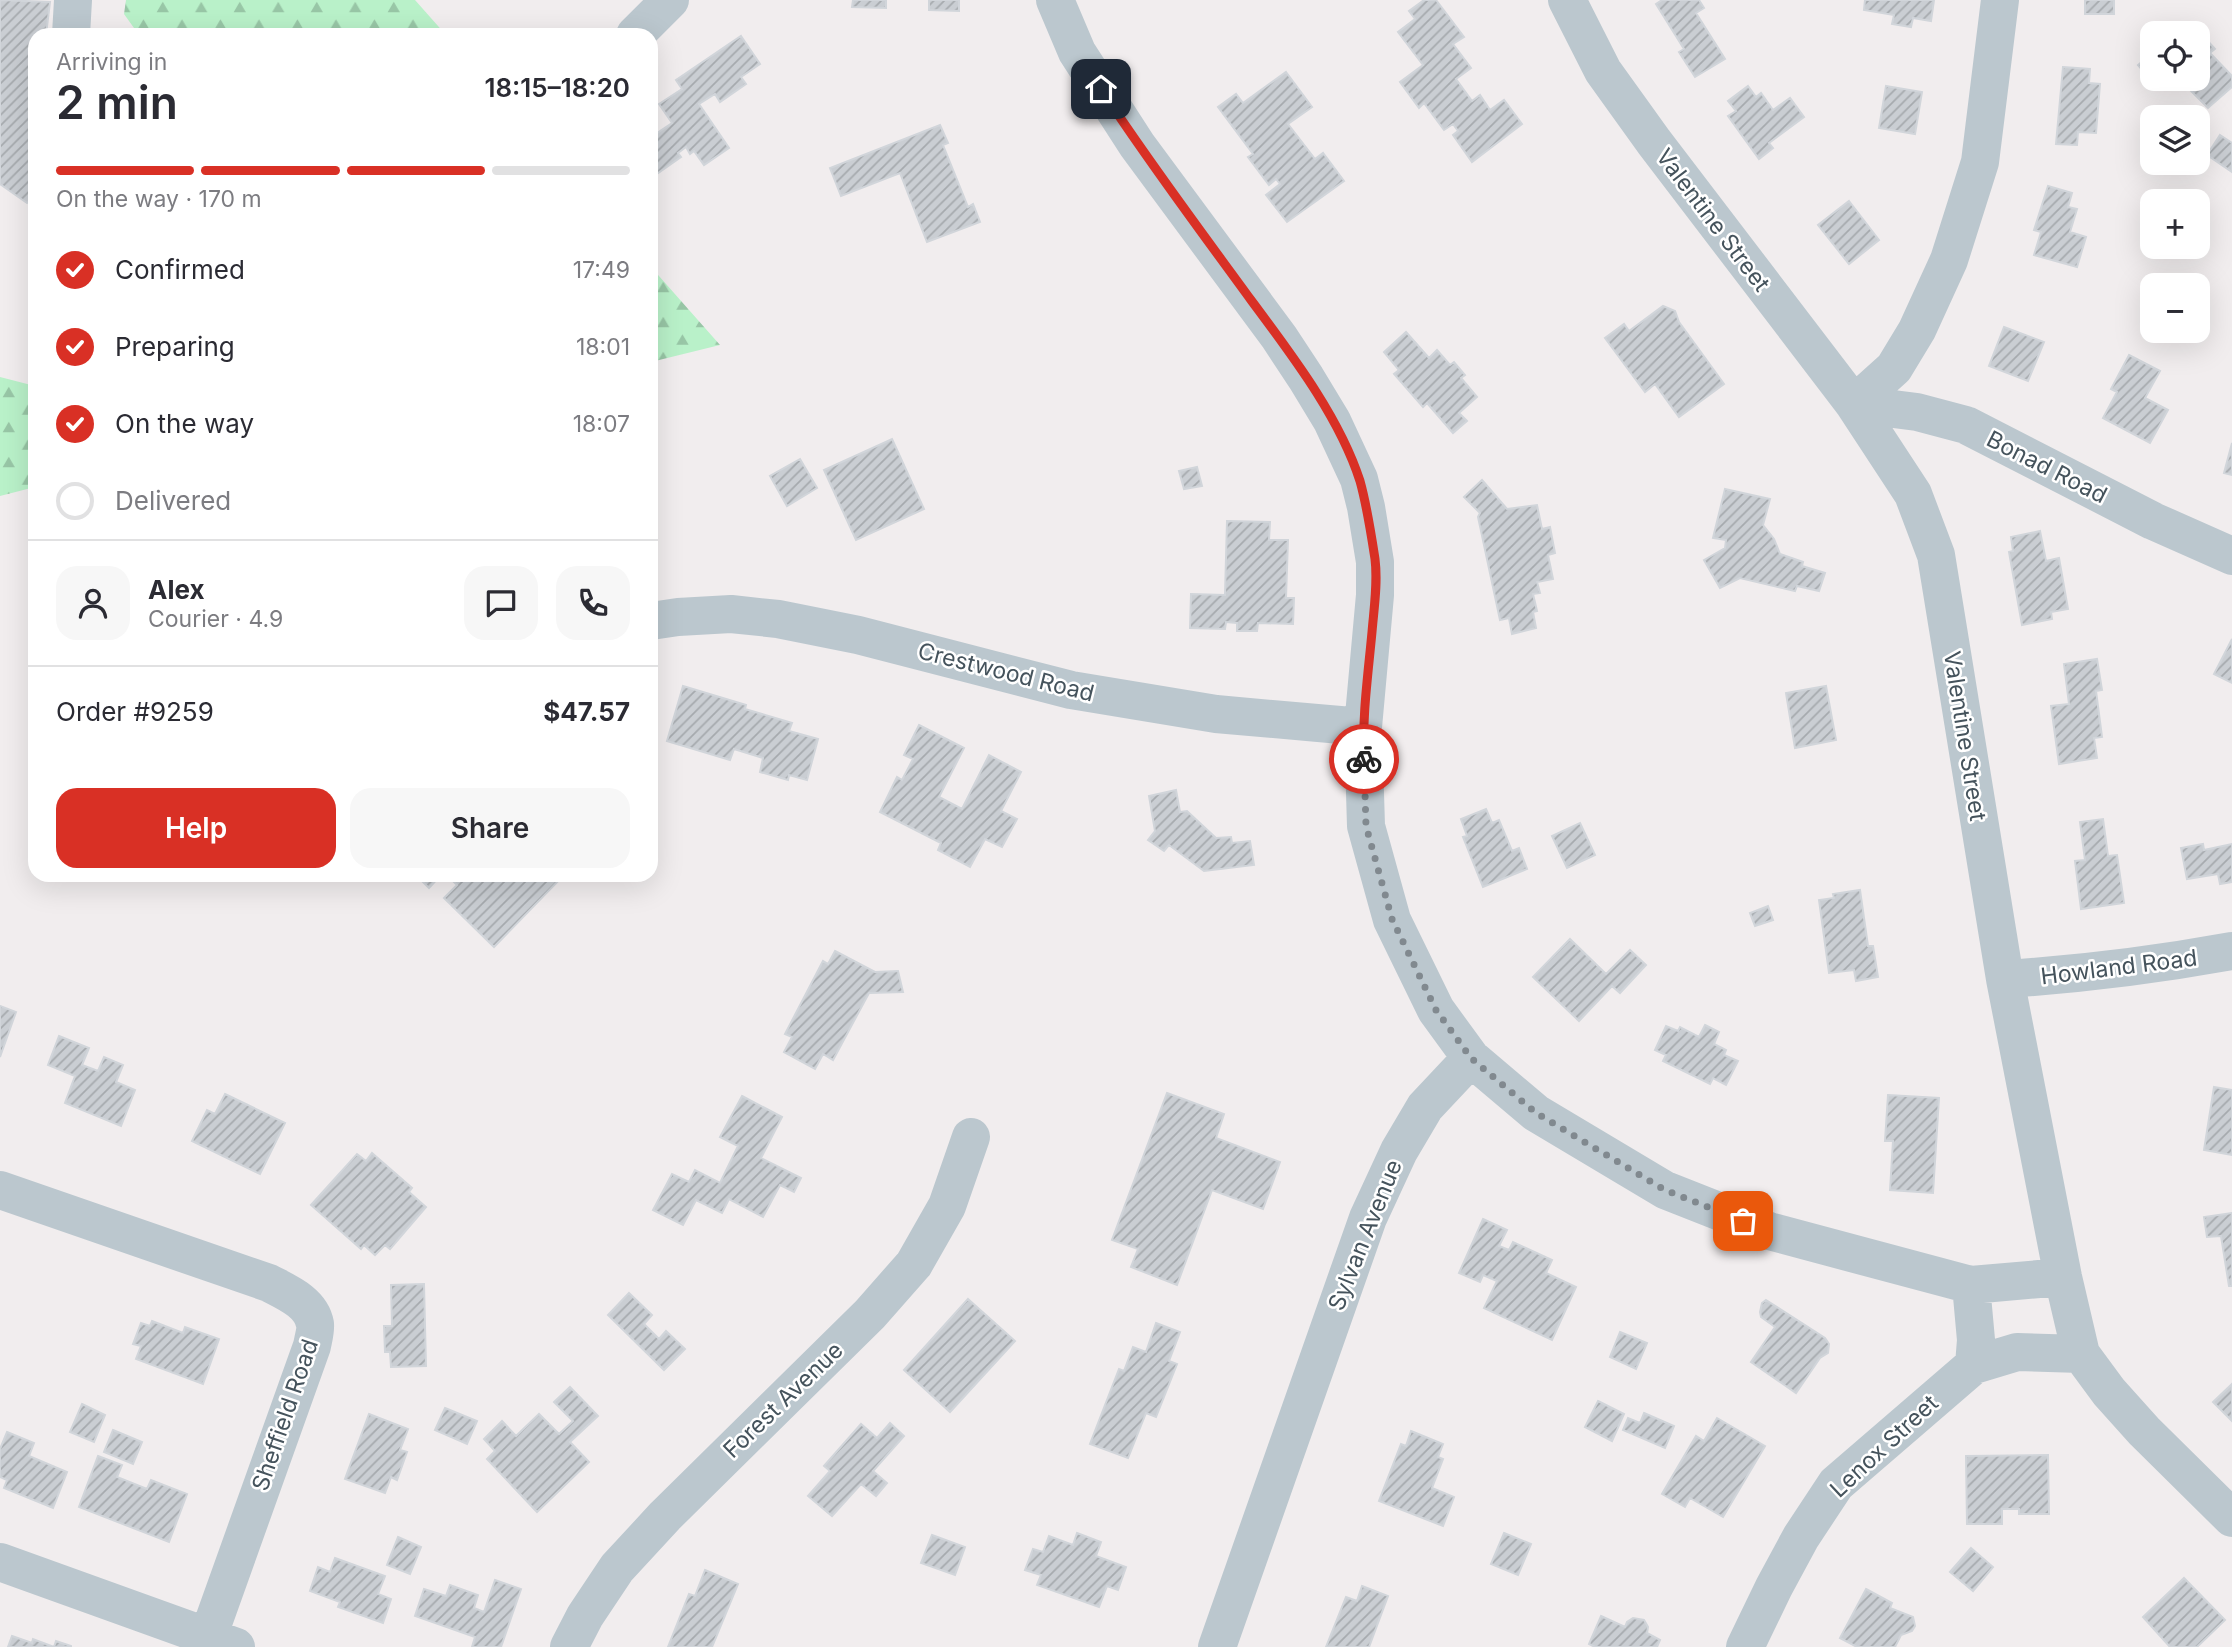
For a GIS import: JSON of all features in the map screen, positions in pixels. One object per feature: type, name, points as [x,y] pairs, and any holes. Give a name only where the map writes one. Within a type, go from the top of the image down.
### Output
[{"type":"street","points":[[71,28],[73,0]]},
{"type":"street","points":[[642,28],[670,0]]},
{"type":"street","points":[[1055,0],[1077,52],[1137,145],[1279,337],[1306,378],[1332,421],[1359,479],[1366,507],[1376,595],[1363,727],[1366,826],[1392,919],[1436,1010],[1471,1058],[1536,1113],[1665,1190],[1769,1231],[1971,1285],[2063,1277]]},
{"type":"street","name":"Valentine Street","points":[[1567,0],[1610,81],[1854,404],[1913,494],[1936,555],[2005,979],[2063,1277],[2081,1354],[2109,1392],[2144,1431],[2232,1518]]},
{"type":"street","points":[[1854,404],[1894,368],[1917,330],[1949,260],[1980,162],[2000,0]]},
{"type":"street","name":"Bonad Road","points":[[1854,404],[1917,412],[1966,425],[2153,521],[2232,556]]},
{"type":"street","name":"Crestwood Road","points":[[658,620],[731,614],[778,618],[858,635],[1071,690],[1216,714],[1363,727]]},
{"type":"street","name":"Howland Road","points":[[2005,979],[2137,968],[2232,951]]},
{"type":"street","name":"Sylvan Avenue","points":[[1217,1647],[1368,1218],[1399,1151],[1425,1107],[1471,1058]]},
{"type":"street","name":"Forest Avenue","points":[[569,1647],[584,1616],[617,1568],[664,1516],[870,1314],[914,1264],[947,1206],[971,1137]]},
{"type":"street","name":"Sheffield Road","points":[[0,1190],[269,1283],[306,1306],[315,1324],[312,1346],[200,1640]]},
{"type":"street","points":[[1971,1285],[1976,1340],[1974,1365]]},
{"type":"street","name":"Lenox Street","points":[[1745,1647],[1801,1537],[1836,1484],[1974,1365],[2017,1352],[2081,1354]]},
{"type":"street","points":[[0,1562],[200,1640]]},
{"type":"green space","points":[[126,0],[415,0],[440,28],[134,28],[124,14]]},
{"type":"green space","points":[[658,275],[720,345],[658,360]]},
{"type":"green space","points":[[0,377],[28,384],[28,489],[0,496]]},
{"type":"building","points":[[0,0],[50,2],[47,28],[28,28],[28,202],[0,184]]},
{"type":"building","points":[[853,0],[886,0],[886,8],[852,7]]},
{"type":"building","points":[[929,0],[959,0],[959,11],[929,10]]},
{"type":"building","points":[[1424,0],[1436,0],[1464,37],[1453,44],[1471,68],[1456,79],[1472,101],[1480,95],[1490,110],[1504,100],[1522,124],[1472,162],[1453,135],[1458,131],[1453,124],[1444,130],[1424,103],[1419,108],[1400,82],[1423,65],[1398,32],[1415,19],[1409,11]]},
{"type":"building","points":[[1662,0],[1699,0],[1704,8],[1696,13],[1725,59],[1695,77],[1679,52],[1684,49],[1656,4]]},
{"type":"building","points":[[1865,0],[1934,0],[1931,21],[1913,18],[1911,27],[1892,24],[1894,15],[1864,10]]},
{"type":"building","points":[[2085,0],[2114,0],[2114,14],[2085,14]]},
{"type":"building","points":[[741,36],[760,64],[741,77],[746,84],[720,102],[715,94],[699,104],[729,148],[704,165],[694,151],[690,154],[686,147],[678,153],[681,157],[658,173],[658,132],[672,123],[659,104],[682,89],[676,80]]},
{"type":"building","points":[[2210,53],[2232,76],[2232,87],[2210,106],[2205,105],[2191,91],[2210,91]]},
{"type":"building","points":[[2063,67],[2090,69],[2089,83],[2100,84],[2096,133],[2078,132],[2077,145],[2056,144]]},
{"type":"building","points":[[1286,72],[1312,107],[1288,124],[1315,159],[1323,153],[1344,181],[1287,222],[1266,195],[1280,184],[1276,179],[1269,185],[1248,157],[1253,154],[1218,107],[1236,94],[1243,103]]},
{"type":"building","points":[[1748,86],[1756,97],[1761,93],[1773,110],[1790,98],[1804,117],[1769,143],[1773,148],[1759,159],[1728,116],[1736,111],[1728,101]]},
{"type":"building","points":[[1886,86],[1922,92],[1915,134],[1879,128]]},
{"type":"building","points":[[940,125],[948,143],[943,145],[968,207],[973,204],[980,222],[927,242],[900,173],[841,196],[830,168]]},
{"type":"building","points":[[2220,135],[2232,143],[2232,172],[2210,157],[2210,150]]},
{"type":"building","points":[[2048,186],[2072,193],[2068,207],[2077,209],[2070,232],[2086,237],[2077,267],[2034,255],[2041,232],[2034,230]]},
{"type":"building","points":[[1849,201],[1879,240],[1849,264],[1818,225]]},
{"type":"building","points":[[1663,306],[1675,311],[1679,322],[1724,384],[1679,417],[1655,384],[1645,392],[1605,338],[1624,324],[1629,331]]},
{"type":"building","points":[[2004,327],[2044,342],[2028,381],[1989,366]]},
{"type":"building","points":[[1406,332],[1429,358],[1437,350],[1450,365],[1454,362],[1465,375],[1461,378],[1477,397],[1459,413],[1467,421],[1453,433],[1427,403],[1423,407],[1394,374],[1399,370],[1384,352]]},
{"type":"building","points":[[2129,355],[2160,371],[2145,398],[2168,410],[2150,443],[2103,418],[2117,392],[2111,389]]},
{"type":"building","points":[[892,439],[924,509],[856,540],[824,470]]},
{"type":"building","points":[[2232,443],[2232,475],[2224,473]]},
{"type":"building","points":[[800,459],[817,488],[787,506],[770,476]]},
{"type":"building","points":[[1197,467],[1202,486],[1184,489],[1179,471]]},
{"type":"building","points":[[1482,480],[1507,509],[1537,505],[1542,529],[1550,527],[1555,553],[1548,555],[1553,579],[1537,582],[1540,593],[1533,594],[1537,611],[1533,612],[1536,628],[1512,634],[1509,618],[1500,620],[1478,517],[1480,513],[1464,497]]},
{"type":"building","points":[[1725,489],[1770,499],[1763,525],[1774,539],[1780,554],[1803,562],[1802,566],[1825,573],[1819,591],[1797,586],[1795,591],[1740,578],[1720,588],[1704,560],[1725,548],[1726,540],[1713,538]]},
{"type":"building","points":[[1227,521],[1270,522],[1269,540],[1288,540],[1286,598],[1294,598],[1293,624],[1258,623],[1257,631],[1237,631],[1237,623],[1226,622],[1225,629],[1190,628],[1191,594],[1225,595]]},
{"type":"building","points":[[2040,531],[2046,561],[2059,558],[2068,609],[2051,612],[2052,619],[2022,625],[2009,552],[2013,551],[2011,537]]},
{"type":"building","points":[[2232,639],[2232,683],[2214,674]]},
{"type":"building","points":[[2097,659],[2102,690],[2096,691],[2102,737],[2094,738],[2097,758],[2059,764],[2051,706],[2069,704],[2064,664]]},
{"type":"building","points":[[683,686],[746,705],[745,709],[792,723],[789,731],[818,739],[807,780],[789,775],[788,780],[760,772],[763,758],[734,749],[730,760],[667,741]]},
{"type":"building","points":[[1826,686],[1836,740],[1795,748],[1786,693]]},
{"type":"building","points":[[919,725],[964,748],[939,797],[962,809],[989,755],[1021,772],[1001,811],[1017,819],[1002,847],[985,839],[970,867],[938,850],[941,843],[880,812],[897,777],[902,780],[913,759],[904,755]]},
{"type":"building","points":[[1176,790],[1180,812],[1187,811],[1216,838],[1231,837],[1232,843],[1250,841],[1254,865],[1204,871],[1169,845],[1164,851],[1148,840],[1155,831],[1149,796]]},
{"type":"building","points":[[1486,809],[1492,823],[1499,820],[1512,851],[1519,848],[1527,869],[1483,887],[1463,837],[1467,836],[1461,819]]},
{"type":"building","points":[[2103,819],[2108,856],[2117,855],[2124,903],[2081,909],[2075,861],[2085,860],[2080,822]]},
{"type":"building","points":[[1580,823],[1595,855],[1567,868],[1552,836]]},
{"type":"building","points":[[2203,844],[2204,850],[2232,844],[2232,882],[2220,884],[2218,874],[2187,879],[2181,848]]},
{"type":"building","points":[[423,882],[435,882],[429,888]]},
{"type":"building","points":[[454,882],[557,882],[494,947],[444,898],[457,885]]},
{"type":"building","points":[[1860,890],[1868,946],[1873,946],[1878,977],[1856,981],[1854,970],[1829,973],[1819,900],[1834,898],[1833,894]]},
{"type":"building","points":[[1768,906],[1773,920],[1755,926],[1750,913]]},
{"type":"building","points":[[1570,939],[1606,974],[1630,950],[1646,965],[1620,993],[1612,986],[1579,1021],[1533,977]]},
{"type":"building","points":[[835,951],[875,972],[898,971],[903,992],[869,993],[833,1060],[823,1054],[815,1069],[784,1052],[792,1037],[785,1034],[823,961],[828,964]]},
{"type":"building","points":[[0,1006],[16,1012],[0,1057]]},
{"type":"building","points":[[1705,1025],[1719,1032],[1714,1044],[1726,1050],[1724,1055],[1738,1061],[1726,1085],[1713,1078],[1710,1084],[1663,1061],[1666,1055],[1655,1050],[1666,1026],[1678,1031],[1680,1027],[1699,1037]]},
{"type":"building","points":[[59,1036],[89,1048],[82,1065],[98,1071],[104,1057],[123,1065],[116,1082],[135,1090],[121,1126],[65,1103],[75,1076],[48,1065]]},
{"type":"building","points":[[2214,1087],[2232,1090],[2232,1155],[2204,1150]]},
{"type":"building","points":[[1167,1093],[1224,1114],[1216,1138],[1280,1162],[1263,1209],[1212,1190],[1177,1285],[1131,1267],[1138,1249],[1112,1240]]},
{"type":"building","points":[[225,1094],[285,1123],[260,1174],[192,1141],[207,1110],[215,1114]]},
{"type":"building","points":[[1888,1095],[1939,1098],[1933,1193],[1890,1190],[1893,1141],[1885,1141]]},
{"type":"building","points":[[742,1096],[782,1117],[761,1158],[801,1178],[794,1192],[780,1185],[763,1217],[729,1199],[722,1213],[696,1200],[683,1225],[653,1210],[672,1174],[689,1182],[695,1170],[720,1183],[738,1146],[720,1137]]},
{"type":"building","points":[[372,1153],[412,1188],[409,1192],[426,1207],[390,1249],[385,1245],[375,1255],[364,1245],[361,1249],[311,1205],[357,1154],[366,1161]]},
{"type":"building","points":[[2232,1213],[2232,1286],[2229,1286],[2221,1236],[2207,1237],[2204,1217]]},
{"type":"building","points":[[1483,1219],[1507,1230],[1499,1246],[1509,1250],[1513,1242],[1552,1260],[1546,1273],[1576,1287],[1552,1340],[1484,1308],[1497,1281],[1483,1275],[1480,1282],[1459,1273]]},
{"type":"building","points":[[424,1284],[426,1366],[391,1367],[390,1352],[385,1352],[384,1326],[392,1326],[391,1285]]},
{"type":"building","points":[[629,1293],[652,1315],[644,1324],[659,1339],[666,1331],[685,1349],[664,1370],[608,1315]]},
{"type":"building","points":[[968,1299],[1015,1341],[950,1412],[904,1370]]},
{"type":"building","points":[[1766,1300],[1825,1338],[1829,1344],[1828,1353],[1820,1358],[1796,1393],[1751,1362],[1775,1327],[1761,1317],[1762,1303]]},
{"type":"building","points":[[152,1321],[183,1333],[185,1327],[219,1339],[203,1384],[136,1359],[141,1346],[133,1344],[141,1323],[150,1326]]},
{"type":"building","points":[[1156,1323],[1180,1332],[1169,1361],[1177,1364],[1156,1417],[1146,1413],[1128,1458],[1090,1444],[1119,1369],[1124,1371],[1133,1347],[1146,1352]]},
{"type":"building","points":[[1620,1332],[1647,1343],[1636,1369],[1610,1357]]},
{"type":"building","points":[[2232,1384],[2232,1421],[2213,1402]]},
{"type":"building","points":[[570,1387],[598,1416],[570,1442],[589,1462],[537,1512],[487,1459],[495,1451],[484,1439],[502,1421],[516,1436],[539,1414],[559,1434],[573,1421],[554,1402]]},
{"type":"building","points":[[1598,1401],[1624,1414],[1612,1441],[1585,1427]]},
{"type":"building","points":[[82,1404],[105,1415],[94,1442],[70,1432]]},
{"type":"building","points":[[445,1408],[477,1421],[467,1444],[435,1430]]},
{"type":"building","points":[[1644,1413],[1674,1426],[1665,1448],[1623,1430],[1628,1418],[1640,1423]]},
{"type":"building","points":[[369,1414],[408,1429],[400,1450],[407,1452],[397,1480],[391,1477],[385,1493],[345,1479]]},
{"type":"building","points":[[1717,1418],[1765,1446],[1723,1517],[1690,1498],[1685,1507],[1662,1494],[1696,1436],[1704,1441]]},
{"type":"building","points":[[890,1423],[904,1436],[873,1471],[887,1483],[876,1496],[861,1484],[832,1516],[808,1496],[830,1471],[824,1466],[861,1424],[877,1438]]},
{"type":"building","points":[[113,1430],[142,1442],[133,1464],[104,1452]]},
{"type":"building","points":[[1411,1431],[1443,1444],[1438,1457],[1443,1459],[1432,1488],[1454,1497],[1443,1526],[1379,1501],[1401,1444],[1406,1446]]},
{"type":"building","points":[[7,1432],[34,1443],[29,1456],[67,1472],[53,1508],[4,1488],[7,1480],[0,1477],[0,1449]]},
{"type":"building","points":[[2048,1455],[2049,1514],[2019,1514],[2019,1509],[2002,1509],[2002,1524],[1967,1524],[1966,1456]]},
{"type":"building","points":[[98,1456],[122,1465],[117,1477],[147,1489],[151,1480],[187,1494],[169,1542],[79,1507]]},
{"type":"building","points":[[1077,1533],[1101,1542],[1096,1556],[1126,1567],[1118,1590],[1107,1586],[1099,1607],[1037,1585],[1041,1575],[1025,1570],[1033,1549],[1043,1552],[1049,1536],[1073,1545]]},
{"type":"building","points":[[1504,1533],[1531,1544],[1518,1575],[1491,1564]]},
{"type":"building","points":[[932,1535],[965,1547],[955,1575],[921,1563]]},
{"type":"building","points":[[398,1537],[421,1547],[410,1574],[387,1565]]},
{"type":"building","points":[[1971,1548],[1993,1567],[1973,1591],[1950,1572]]},
{"type":"building","points":[[335,1558],[385,1576],[378,1594],[391,1599],[383,1623],[338,1607],[340,1602],[310,1591],[318,1567],[330,1572]]},
{"type":"building","points":[[705,1570],[738,1584],[712,1647],[668,1647],[689,1594],[695,1596]]},
{"type":"building","points":[[2184,1578],[2225,1620],[2197,1647],[2170,1647],[2143,1617]]},
{"type":"building","points":[[495,1580],[521,1589],[501,1647],[472,1647],[475,1637],[415,1616],[424,1589],[446,1596],[450,1585],[478,1595],[474,1608],[484,1612]]},
{"type":"building","points":[[1362,1586],[1388,1596],[1369,1647],[1326,1647],[1346,1597],[1357,1601]]},
{"type":"building","points":[[1866,1589],[1892,1603],[1890,1608],[1913,1617],[1915,1626],[1912,1631],[1901,1635],[1895,1647],[1857,1647],[1840,1638]]},
{"type":"building","points":[[1601,1616],[1625,1627],[1633,1618],[1644,1620],[1648,1627],[1647,1633],[1660,1640],[1657,1647],[1595,1647],[1589,1644]]},
{"type":"building","points":[[12,1636],[32,1643],[33,1639],[54,1647],[8,1647]]},
{"type":"building","points":[[56,1641],[71,1646],[71,1647],[54,1647]]},
{"type":"way so far","points":[[1364,759],[1366,826],[1392,919],[1436,1010],[1471,1058],[1536,1113],[1665,1190],[1743,1221]]},
{"type":"route","points":[[1101,89],[1137,145],[1279,337],[1332,421],[1359,479],[1375,562],[1376,595],[1363,727],[1364,759]]}]
